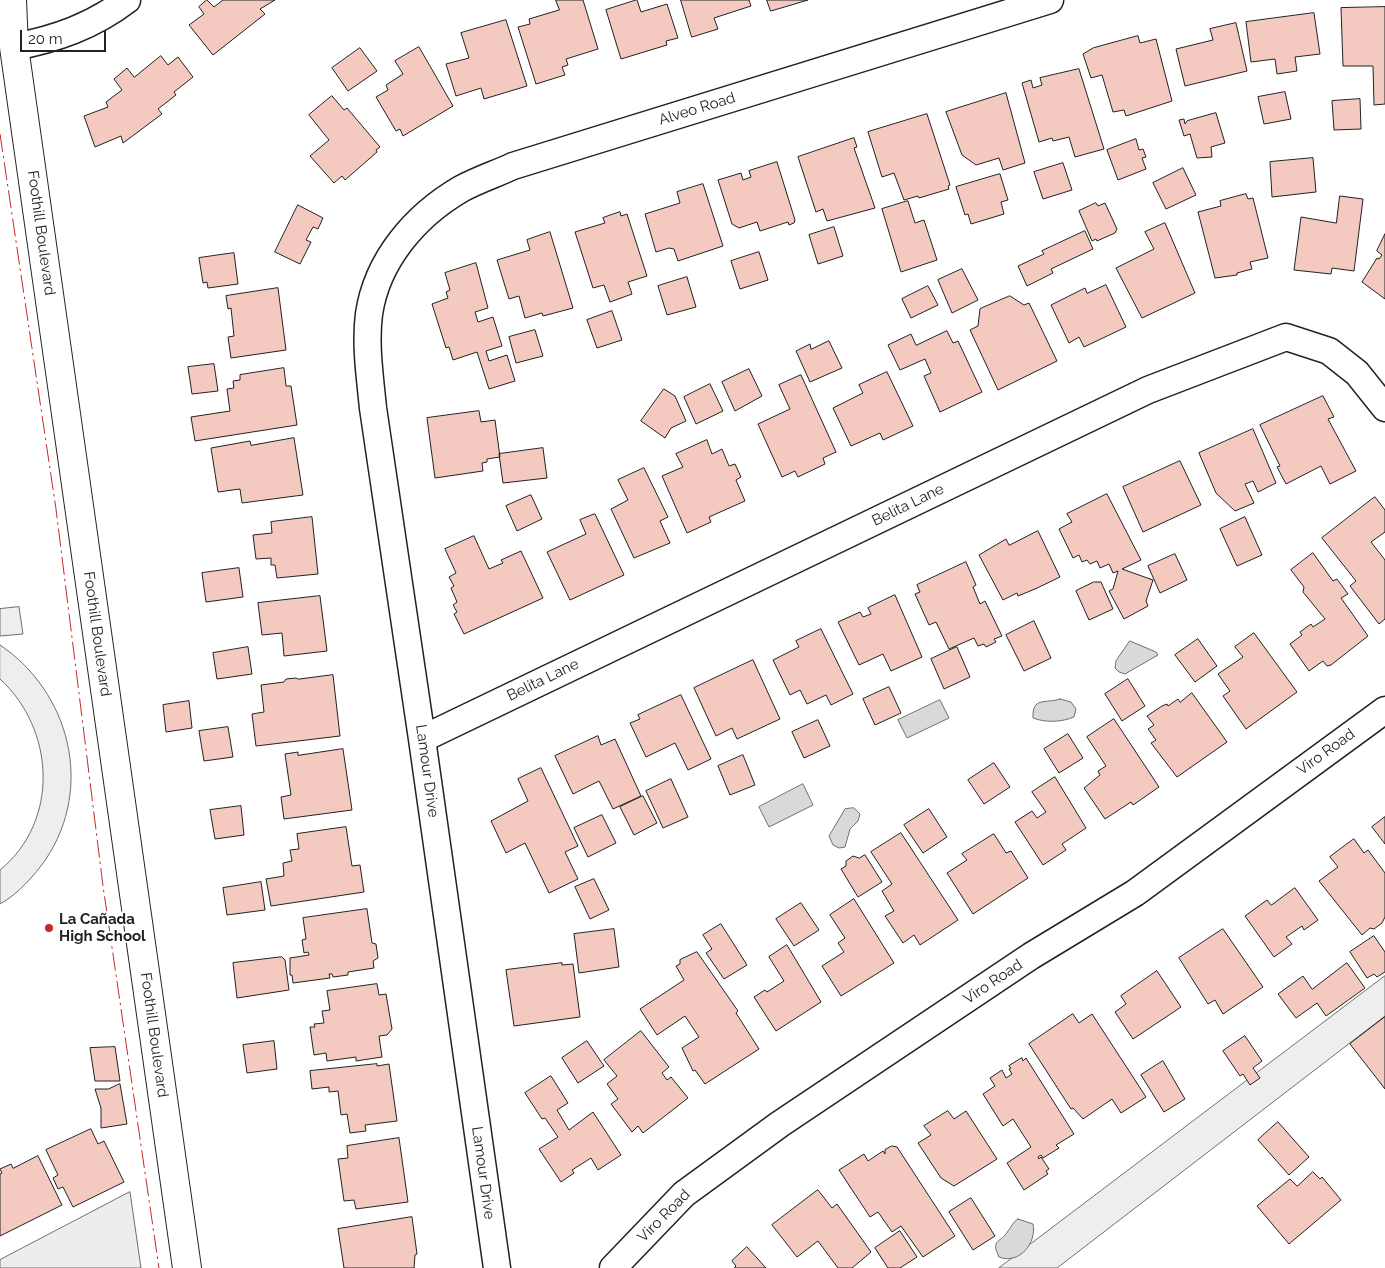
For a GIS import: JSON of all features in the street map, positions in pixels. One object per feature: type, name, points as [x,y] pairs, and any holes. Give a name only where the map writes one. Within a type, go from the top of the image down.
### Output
[{"type":"main road","name":"Foothill Boulevard","points":[[12,0],[14,47],[187,1268]]},
{"type":"street","points":[[14,47],[45,41],[76,31],[110,14],[127,0]]},
{"type":"street","name":"Alveo Road","points":[[380,276],[408,232],[428,211],[461,189],[513,166],[1050,0]]},
{"type":"street","name":"Lamour Drive","points":[[380,276],[369,313],[368,357],[370,383],[497,1268]]},
{"type":"street","name":"Belita Lane","points":[[422,738],[1148,390],[1286,337],[1329,350],[1357,373],[1385,408]]},
{"type":"street","name":"Viro Road","points":[[612,1268],[684,1194],[772,1130],[1031,956],[1136,893],[1385,710]]},
{"type":"shaded area","points":[[19,607],[23,634],[0,636],[0,609]]},
{"type":"shaded area","points":[[1130,641],[1156,652],[1158,655],[1125,674],[1115,668],[1116,661]]},
{"type":"shaded area","points":[[0,645],[24,665],[43,688],[58,714],[67,743],[71,772],[69,802],[61,831],[46,859],[25,884],[0,904],[0,870],[19,850],[33,827],[41,801],[43,775],[40,748],[32,723],[18,700],[0,679]]},
{"type":"shaded area","points":[[1060,699],[1071,702],[1076,709],[1074,717],[1054,721],[1043,721],[1033,718],[1033,711],[1037,704]]},
{"type":"shaded area","points":[[940,700],[949,718],[907,738],[898,720]]},
{"type":"shaded area","points":[[803,784],[813,805],[769,827],[759,807]]},
{"type":"shaded area","points":[[854,808],[860,814],[858,821],[850,829],[845,847],[839,848],[833,845],[829,836],[845,809]]},
{"type":"shaded area","points":[[1385,976],[1385,1016],[1057,1268],[999,1268]]},
{"type":"shaded area","points":[[130,1192],[141,1268],[0,1268],[0,1260]]},
{"type":"shaded area","points":[[1018,1219],[1033,1224],[1034,1231],[1029,1245],[1025,1251],[1013,1258],[999,1257],[996,1247],[997,1242]]},
{"type":"building","points":[[207,0],[214,7],[223,0],[275,0],[260,9],[265,14],[213,55],[189,25],[204,14],[199,7]]},
{"type":"building","points":[[556,0],[583,0],[598,49],[566,59],[568,65],[562,67],[565,75],[536,84],[518,27],[530,24],[529,19],[559,10]]},
{"type":"building","points":[[637,0],[641,12],[667,4],[678,38],[666,41],[667,45],[621,59],[606,10]]},
{"type":"building","points":[[681,0],[749,0],[751,6],[714,18],[718,29],[692,37]]},
{"type":"building","points":[[767,0],[808,0],[771,11]]},
{"type":"building","points":[[1385,7],[1385,104],[1374,105],[1373,66],[1343,66],[1341,8]]},
{"type":"building","points":[[1314,13],[1320,54],[1295,57],[1297,71],[1277,74],[1275,59],[1251,62],[1246,22]]},
{"type":"building","points":[[506,20],[527,86],[484,99],[481,88],[456,96],[446,64],[469,58],[461,33]]},
{"type":"building","points":[[1236,23],[1247,71],[1185,86],[1176,49],[1213,40],[1210,29]]},
{"type":"building","points":[[1138,36],[1140,43],[1156,39],[1172,101],[1126,116],[1124,110],[1113,112],[1102,75],[1091,78],[1083,54],[1093,48]]},
{"type":"building","points":[[419,47],[453,106],[403,136],[400,129],[396,131],[376,97],[388,90],[386,85],[403,74],[395,61]]},
{"type":"building","points":[[360,48],[377,71],[348,91],[332,68]]},
{"type":"building","points":[[161,56],[168,65],[178,57],[193,77],[174,92],[176,95],[158,109],[162,114],[123,143],[121,136],[95,147],[84,116],[108,107],[106,102],[122,90],[114,79],[127,68],[134,77]]},
{"type":"building","points":[[1079,69],[1104,149],[1075,157],[1069,137],[1053,141],[1052,138],[1039,142],[1022,83],[1031,80],[1033,88],[1042,85],[1040,78]]},
{"type":"building","points":[[1285,92],[1291,119],[1264,124],[1258,97]]},
{"type":"building","points":[[1006,93],[1025,163],[1003,170],[999,158],[976,165],[962,155],[946,112]]},
{"type":"building","points":[[332,96],[344,110],[347,108],[380,147],[376,150],[377,152],[345,180],[342,176],[334,183],[310,156],[329,140],[309,115]]},
{"type":"building","points":[[1360,99],[1361,129],[1334,130],[1332,101]]},
{"type":"building","points":[[1216,113],[1225,143],[1211,147],[1212,157],[1197,158],[1190,134],[1184,136],[1179,120],[1184,119],[1185,124],[1187,121]]},
{"type":"building","points":[[927,114],[950,185],[948,186],[949,189],[919,198],[918,196],[904,200],[894,173],[882,177],[868,132]]},
{"type":"building","points":[[854,138],[857,147],[854,148],[875,208],[827,221],[823,209],[816,212],[798,157]]},
{"type":"building","points":[[1136,139],[1139,150],[1143,149],[1146,157],[1142,158],[1146,169],[1118,180],[1107,150]]},
{"type":"building","points":[[1313,158],[1316,192],[1272,197],[1270,162]]},
{"type":"building","points":[[777,162],[795,220],[794,223],[789,225],[788,222],[760,231],[757,222],[739,228],[732,224],[718,180],[741,173],[743,180],[751,177],[749,171]]},
{"type":"building","points":[[1063,163],[1072,190],[1043,199],[1034,172]]},
{"type":"building","points":[[1183,168],[1196,195],[1166,209],[1153,183]]},
{"type":"building","points":[[1000,174],[1008,200],[1001,202],[1004,214],[971,224],[968,214],[965,215],[956,187]]},
{"type":"building","points":[[703,184],[723,246],[678,261],[674,249],[669,248],[656,252],[645,214],[680,203],[677,192]]},
{"type":"building","points":[[1246,194],[1248,199],[1253,198],[1268,258],[1250,262],[1252,269],[1237,273],[1237,275],[1215,278],[1198,212],[1221,206],[1220,201]]},
{"type":"building","points":[[1340,196],[1363,199],[1354,271],[1332,268],[1331,274],[1294,270],[1301,217],[1336,223]]},
{"type":"building","points":[[908,201],[915,223],[924,220],[937,260],[901,272],[882,209]]},
{"type":"building","points":[[1096,203],[1098,206],[1105,203],[1117,229],[1115,233],[1097,241],[1096,239],[1092,241],[1079,211]]},
{"type":"building","points":[[298,205],[323,218],[318,229],[313,227],[306,240],[311,242],[300,264],[275,252]]},
{"type":"building","points":[[620,212],[621,216],[627,214],[647,276],[628,282],[632,294],[610,302],[604,285],[593,288],[575,232],[605,223],[603,218]]},
{"type":"building","points":[[1165,223],[1195,293],[1142,318],[1116,268],[1154,249],[1145,232]]},
{"type":"building","points":[[834,227],[843,256],[818,264],[809,235]]},
{"type":"building","points":[[1085,231],[1093,249],[1051,269],[1053,273],[1027,286],[1018,266],[1044,254],[1042,251]]},
{"type":"building","points":[[550,232],[573,308],[543,316],[542,313],[525,318],[519,296],[509,299],[497,260],[530,250],[527,240]]},
{"type":"building","points":[[1385,234],[1385,299],[1362,282],[1377,258],[1379,259],[1382,255],[1377,251]]},
{"type":"building","points":[[759,252],[768,280],[740,289],[731,261]]},
{"type":"building","points":[[234,253],[238,284],[208,288],[207,282],[203,283],[199,258]]},
{"type":"building","points":[[476,263],[488,308],[475,312],[478,322],[493,317],[502,346],[486,351],[489,361],[507,355],[515,381],[489,389],[477,352],[453,360],[449,347],[446,348],[432,304],[448,298],[446,292],[450,290],[445,273]]},
{"type":"building","points":[[962,269],[978,300],[952,313],[938,280]]},
{"type":"building","points":[[687,277],[696,307],[667,315],[658,286]]},
{"type":"building","points":[[1106,285],[1126,327],[1084,347],[1079,337],[1069,343],[1051,305],[1085,288],[1087,293]]},
{"type":"building","points":[[928,286],[938,305],[911,318],[902,299]]},
{"type":"building","points":[[278,288],[286,350],[231,358],[228,337],[234,336],[231,308],[228,309],[226,296]]},
{"type":"building","points":[[1010,296],[1024,305],[1029,303],[1057,361],[998,390],[970,330],[978,326],[980,309]]},
{"type":"building","points":[[612,311],[622,340],[597,348],[587,320]]},
{"type":"building","points":[[535,330],[543,356],[516,363],[509,337]]},
{"type":"building","points":[[947,331],[953,343],[958,341],[982,392],[940,412],[924,376],[931,373],[925,359],[900,370],[888,345],[911,334],[916,345]]},
{"type":"building","points":[[829,341],[842,368],[810,382],[796,351],[810,344],[811,349]]},
{"type":"building","points":[[214,364],[218,391],[192,394],[188,367]]},
{"type":"building","points":[[284,368],[286,386],[291,386],[297,425],[195,441],[191,417],[230,411],[227,389],[234,388],[233,381],[240,380],[240,375]]},
{"type":"building","points":[[749,369],[762,396],[735,411],[722,382]]},
{"type":"building","points":[[887,372],[913,426],[883,440],[880,433],[851,446],[833,408],[863,393],[859,385]]},
{"type":"building","points":[[801,375],[836,452],[823,458],[825,464],[798,477],[795,471],[782,477],[758,424],[790,409],[779,385]]},
{"type":"building","points":[[710,384],[723,411],[696,424],[684,397]]},
{"type":"building","points":[[664,389],[675,396],[686,421],[671,428],[665,438],[641,421]]},
{"type":"building","points":[[1323,396],[1334,417],[1328,419],[1356,471],[1330,484],[1321,466],[1286,484],[1277,467],[1280,466],[1260,425]]},
{"type":"building","points":[[479,411],[481,422],[495,420],[500,457],[487,459],[487,462],[482,463],[483,471],[435,478],[427,418]]},
{"type":"building","points":[[1253,429],[1276,483],[1258,492],[1253,481],[1245,484],[1254,503],[1235,511],[1216,493],[1199,453]]},
{"type":"building","points":[[294,438],[303,495],[242,503],[240,489],[218,492],[211,448],[250,441],[251,445]]},
{"type":"building","points":[[707,440],[712,454],[722,449],[729,466],[735,464],[741,477],[736,480],[745,501],[709,517],[711,522],[687,533],[662,476],[683,467],[676,454]]},
{"type":"building","points":[[543,448],[547,478],[503,483],[499,454]]},
{"type":"building","points":[[1180,461],[1201,505],[1143,532],[1123,487]]},
{"type":"building","points":[[644,468],[668,517],[660,521],[670,543],[634,558],[611,509],[628,500],[618,480]]},
{"type":"building","points":[[1107,494],[1141,560],[1122,569],[1153,580],[1146,601],[1148,606],[1124,619],[1109,591],[1113,589],[1118,571],[1113,573],[1109,564],[1100,568],[1097,561],[1090,564],[1087,560],[1082,562],[1079,555],[1073,558],[1059,529],[1072,522],[1067,514]]},
{"type":"building","points":[[531,495],[542,519],[517,531],[506,506]]},
{"type":"building","points":[[1375,497],[1385,510],[1385,532],[1371,542],[1385,560],[1385,619],[1379,624],[1350,586],[1356,581],[1322,538]]},
{"type":"building","points":[[595,514],[624,575],[570,600],[547,552],[586,534],[580,520]]},
{"type":"building","points":[[312,517],[318,574],[277,578],[275,565],[271,565],[271,558],[256,559],[253,535],[272,533],[271,522]]},
{"type":"building","points":[[1245,517],[1262,555],[1237,566],[1220,529]]},
{"type":"building","points":[[1038,531],[1060,577],[1018,596],[1017,593],[1003,600],[979,555],[1006,539],[1009,545]]},
{"type":"building","points":[[474,536],[489,569],[503,563],[501,560],[521,551],[543,598],[464,634],[454,614],[457,612],[453,605],[457,602],[451,588],[454,586],[449,577],[456,573],[445,549]]},
{"type":"building","points":[[1313,553],[1333,581],[1337,579],[1348,594],[1341,598],[1368,636],[1331,665],[1327,666],[1323,661],[1309,671],[1290,644],[1302,635],[1300,632],[1311,624],[1313,627],[1325,619],[1303,592],[1304,587],[1291,570]]},
{"type":"building","points":[[1175,554],[1187,580],[1160,593],[1148,566]]},
{"type":"building","points":[[966,562],[976,585],[973,587],[980,604],[985,601],[1002,636],[994,639],[996,642],[986,647],[984,644],[978,646],[974,638],[949,649],[936,622],[929,625],[915,594],[920,592],[917,585]]},
{"type":"building","points":[[239,568],[243,597],[206,602],[202,573]]},
{"type":"building","points":[[1094,582],[1101,582],[1113,609],[1089,620],[1076,591]]},
{"type":"building","points":[[895,595],[922,657],[891,671],[883,654],[859,665],[838,622],[860,612],[863,617],[871,614],[868,608]]},
{"type":"building","points":[[320,596],[327,651],[284,656],[282,633],[262,635],[258,603]]},
{"type":"building","points":[[1034,621],[1051,658],[1024,671],[1006,635]]},
{"type":"building","points":[[821,629],[853,694],[831,705],[826,695],[807,704],[800,690],[790,695],[773,660],[799,647],[796,641]]},
{"type":"building","points":[[1254,633],[1297,692],[1246,729],[1223,696],[1230,691],[1218,674],[1243,657],[1235,647]]},
{"type":"building","points":[[1198,639],[1217,666],[1195,682],[1175,655]]},
{"type":"building","points":[[248,647],[252,674],[217,679],[213,653]]},
{"type":"building","points":[[957,647],[970,677],[944,689],[931,659]]},
{"type":"building","points":[[753,660],[780,719],[737,739],[732,728],[716,736],[694,688]]},
{"type":"building","points":[[333,675],[340,736],[256,746],[252,714],[264,712],[261,685],[284,682],[286,679]]},
{"type":"building","points":[[1128,679],[1145,706],[1122,721],[1105,694]]},
{"type":"building","points":[[889,687],[901,713],[875,725],[863,699]]},
{"type":"building","points":[[1192,693],[1227,742],[1177,777],[1151,743],[1156,740],[1148,729],[1154,725],[1147,716],[1162,706],[1167,704],[1168,706],[1178,699],[1180,702]]},
{"type":"building","points":[[681,695],[711,759],[688,770],[675,743],[646,757],[630,723],[640,719],[638,715]]},
{"type":"building","points":[[189,701],[192,728],[166,732],[163,705]]},
{"type":"building","points":[[1114,719],[1159,787],[1133,805],[1131,802],[1105,819],[1084,788],[1100,775],[1098,771],[1106,766],[1087,737]]},
{"type":"building","points":[[818,720],[830,746],[804,758],[792,732]]},
{"type":"building","points":[[228,727],[233,757],[204,761],[199,731]]},
{"type":"building","points":[[1068,734],[1083,758],[1059,773],[1044,749]]},
{"type":"building","points":[[598,736],[601,745],[615,739],[641,796],[613,809],[599,781],[573,794],[555,756]]},
{"type":"building","points":[[343,749],[352,810],[284,819],[281,797],[291,795],[285,754],[298,752],[298,755]]},
{"type":"building","points":[[743,755],[755,785],[730,795],[718,766]]},
{"type":"building","points":[[994,763],[1010,787],[984,804],[968,780]]},
{"type":"building","points":[[541,768],[578,846],[565,852],[578,879],[549,893],[525,843],[506,853],[491,821],[528,801],[518,779]]},
{"type":"building","points":[[1055,777],[1086,828],[1062,844],[1066,850],[1043,865],[1015,822],[1032,811],[1037,818],[1046,812],[1032,792]]},
{"type":"building","points":[[671,779],[688,817],[663,828],[646,791]]},
{"type":"building","points":[[643,796],[657,823],[634,835],[620,807]]},
{"type":"building","points":[[241,806],[244,835],[215,839],[210,810]]},
{"type":"building","points":[[929,809],[947,837],[923,853],[904,825]]},
{"type":"building","points":[[602,815],[616,843],[588,857],[574,828]]},
{"type":"building","points":[[1385,817],[1385,844],[1372,827]]},
{"type":"building","points":[[346,827],[352,866],[360,865],[364,892],[271,906],[266,879],[284,876],[283,863],[292,861],[290,850],[299,849],[297,834]]},
{"type":"building","points":[[901,833],[958,920],[920,945],[914,935],[903,943],[885,916],[894,911],[882,891],[892,884],[871,852]]},
{"type":"building","points":[[994,834],[1006,853],[1011,851],[1028,878],[973,914],[947,873],[967,860],[962,854]]},
{"type":"building","points":[[1354,839],[1364,853],[1368,850],[1385,873],[1385,917],[1382,923],[1374,929],[1370,928],[1362,935],[1319,881],[1338,867],[1330,857]]},
{"type":"building","points":[[865,855],[882,882],[858,897],[841,869],[846,866],[846,861],[853,856],[859,858]]},
{"type":"building","points":[[594,879],[609,910],[590,919],[575,887]]},
{"type":"building","points":[[261,882],[265,910],[227,915],[223,888]]},
{"type":"building","points":[[1295,888],[1318,920],[1304,930],[1302,926],[1286,937],[1292,944],[1274,957],[1245,916],[1267,900],[1271,905]]},
{"type":"building","points":[[854,899],[894,963],[841,996],[822,966],[844,952],[838,943],[845,938],[830,915]]},
{"type":"building","points":[[801,903],[819,930],[794,946],[776,919]]},
{"type":"building","points":[[367,909],[372,943],[376,944],[378,958],[373,961],[374,968],[348,972],[348,975],[333,977],[332,974],[329,974],[330,978],[293,983],[292,975],[290,975],[290,958],[309,955],[308,952],[304,953],[302,940],[306,939],[303,918]]},
{"type":"building","points":[[721,924],[747,965],[724,979],[706,953],[712,949],[703,935]]},
{"type":"building","points":[[614,929],[619,967],[579,973],[574,934]]},
{"type":"building","points":[[1223,929],[1263,987],[1223,1014],[1215,1000],[1208,1004],[1179,958]]},
{"type":"building","points":[[1374,936],[1385,952],[1385,972],[1377,977],[1374,974],[1367,978],[1350,952]]},
{"type":"building","points":[[787,945],[821,1002],[776,1031],[754,997],[765,990],[767,992],[784,981],[769,957]]},
{"type":"building","points":[[697,952],[738,1011],[736,1013],[759,1049],[705,1084],[695,1070],[693,1071],[682,1048],[699,1037],[685,1016],[657,1035],[640,1009],[684,980],[676,966],[680,964],[680,960]]},
{"type":"building","points":[[282,957],[285,960],[289,990],[237,998],[233,963]]},
{"type":"building","points":[[562,963],[562,965],[573,964],[580,1017],[514,1026],[506,970]]},
{"type":"building","points":[[1347,963],[1365,988],[1326,1016],[1317,1003],[1296,1018],[1278,994],[1303,976],[1312,989]]},
{"type":"building","points":[[1157,971],[1181,1007],[1133,1039],[1115,1012],[1126,1004],[1121,996]]},
{"type":"building","points":[[377,984],[379,995],[386,994],[392,1029],[387,1035],[379,1036],[382,1057],[356,1061],[356,1057],[327,1061],[326,1053],[314,1055],[310,1027],[315,1027],[314,1024],[324,1023],[322,1011],[330,1010],[327,991]]},
{"type":"building","points":[[1073,1014],[1079,1023],[1092,1014],[1146,1097],[1121,1113],[1112,1099],[1083,1119],[1073,1108],[1071,1109],[1029,1044]]},
{"type":"building","points":[[1385,1017],[1385,1089],[1350,1044]]},
{"type":"building","points":[[641,1031],[669,1067],[662,1073],[667,1080],[671,1077],[688,1098],[643,1133],[638,1126],[632,1132],[611,1104],[618,1099],[607,1084],[617,1076],[604,1060]]},
{"type":"building","points":[[1245,1036],[1262,1061],[1253,1068],[1260,1078],[1250,1085],[1243,1074],[1240,1076],[1223,1051]]},
{"type":"building","points":[[274,1041],[277,1069],[247,1073],[243,1045]]},
{"type":"building","points":[[587,1041],[604,1066],[578,1083],[562,1058]]},
{"type":"building","points":[[115,1047],[120,1081],[95,1081],[90,1048]]},
{"type":"building","points":[[1022,1058],[1023,1061],[1026,1058],[1074,1134],[1056,1145],[1059,1148],[1043,1158],[1041,1155],[1038,1157],[1039,1159],[1041,1157],[1049,1169],[1046,1171],[1048,1174],[1024,1190],[1007,1163],[1031,1147],[1013,1119],[1003,1126],[983,1094],[995,1086],[990,1078],[1002,1070],[1006,1078],[1012,1074],[1009,1066]]},
{"type":"building","points":[[1163,1061],[1185,1099],[1164,1112],[1141,1075]]},
{"type":"building","points":[[377,1064],[377,1066],[389,1064],[397,1121],[365,1125],[366,1131],[350,1133],[347,1114],[341,1115],[338,1091],[329,1092],[329,1087],[312,1089],[310,1071]]},
{"type":"building","points":[[551,1076],[568,1103],[557,1110],[569,1130],[593,1112],[621,1155],[598,1170],[591,1158],[572,1170],[574,1173],[561,1182],[539,1149],[558,1137],[545,1118],[542,1119],[525,1093]]},
{"type":"building","points":[[120,1084],[127,1124],[101,1128],[101,1108],[95,1089],[108,1089]]},
{"type":"building","points":[[948,1111],[954,1119],[966,1111],[997,1159],[954,1186],[941,1178],[918,1143],[931,1135],[924,1126]]},
{"type":"building","points":[[1278,1122],[1309,1157],[1289,1175],[1258,1140]]},
{"type":"building","points":[[91,1129],[98,1144],[104,1141],[124,1182],[73,1207],[63,1187],[58,1189],[53,1178],[58,1175],[46,1150]]},
{"type":"building","points":[[399,1138],[408,1202],[356,1209],[354,1200],[344,1201],[338,1159],[348,1158],[347,1146]]},
{"type":"building","points":[[892,1146],[897,1147],[955,1236],[923,1257],[901,1226],[892,1232],[878,1212],[870,1217],[839,1170],[864,1154],[868,1161],[883,1151],[885,1154],[885,1150]]},
{"type":"building","points":[[38,1156],[62,1205],[0,1236],[0,1174],[2,1173],[0,1169],[11,1164],[13,1168]]},
{"type":"building","points":[[1313,1172],[1320,1179],[1322,1177],[1341,1200],[1289,1244],[1257,1206],[1290,1179],[1297,1186]]},
{"type":"building","points":[[818,1190],[832,1208],[837,1204],[871,1252],[852,1268],[838,1268],[818,1241],[797,1257],[772,1225]]},
{"type":"building","points":[[971,1198],[995,1236],[973,1250],[949,1212]]},
{"type":"building","points":[[412,1217],[417,1254],[415,1255],[414,1268],[344,1268],[338,1229]]},
{"type":"building","points":[[900,1231],[917,1257],[900,1268],[888,1268],[875,1248]]},
{"type":"building","points":[[747,1247],[766,1268],[734,1268],[736,1266],[732,1261]]},
{"type":"power","points":[[0,134],[56,509],[103,886],[159,1268]]},
{"type":"place","name":"La Cañada High School","points":[[49,928]]}]
